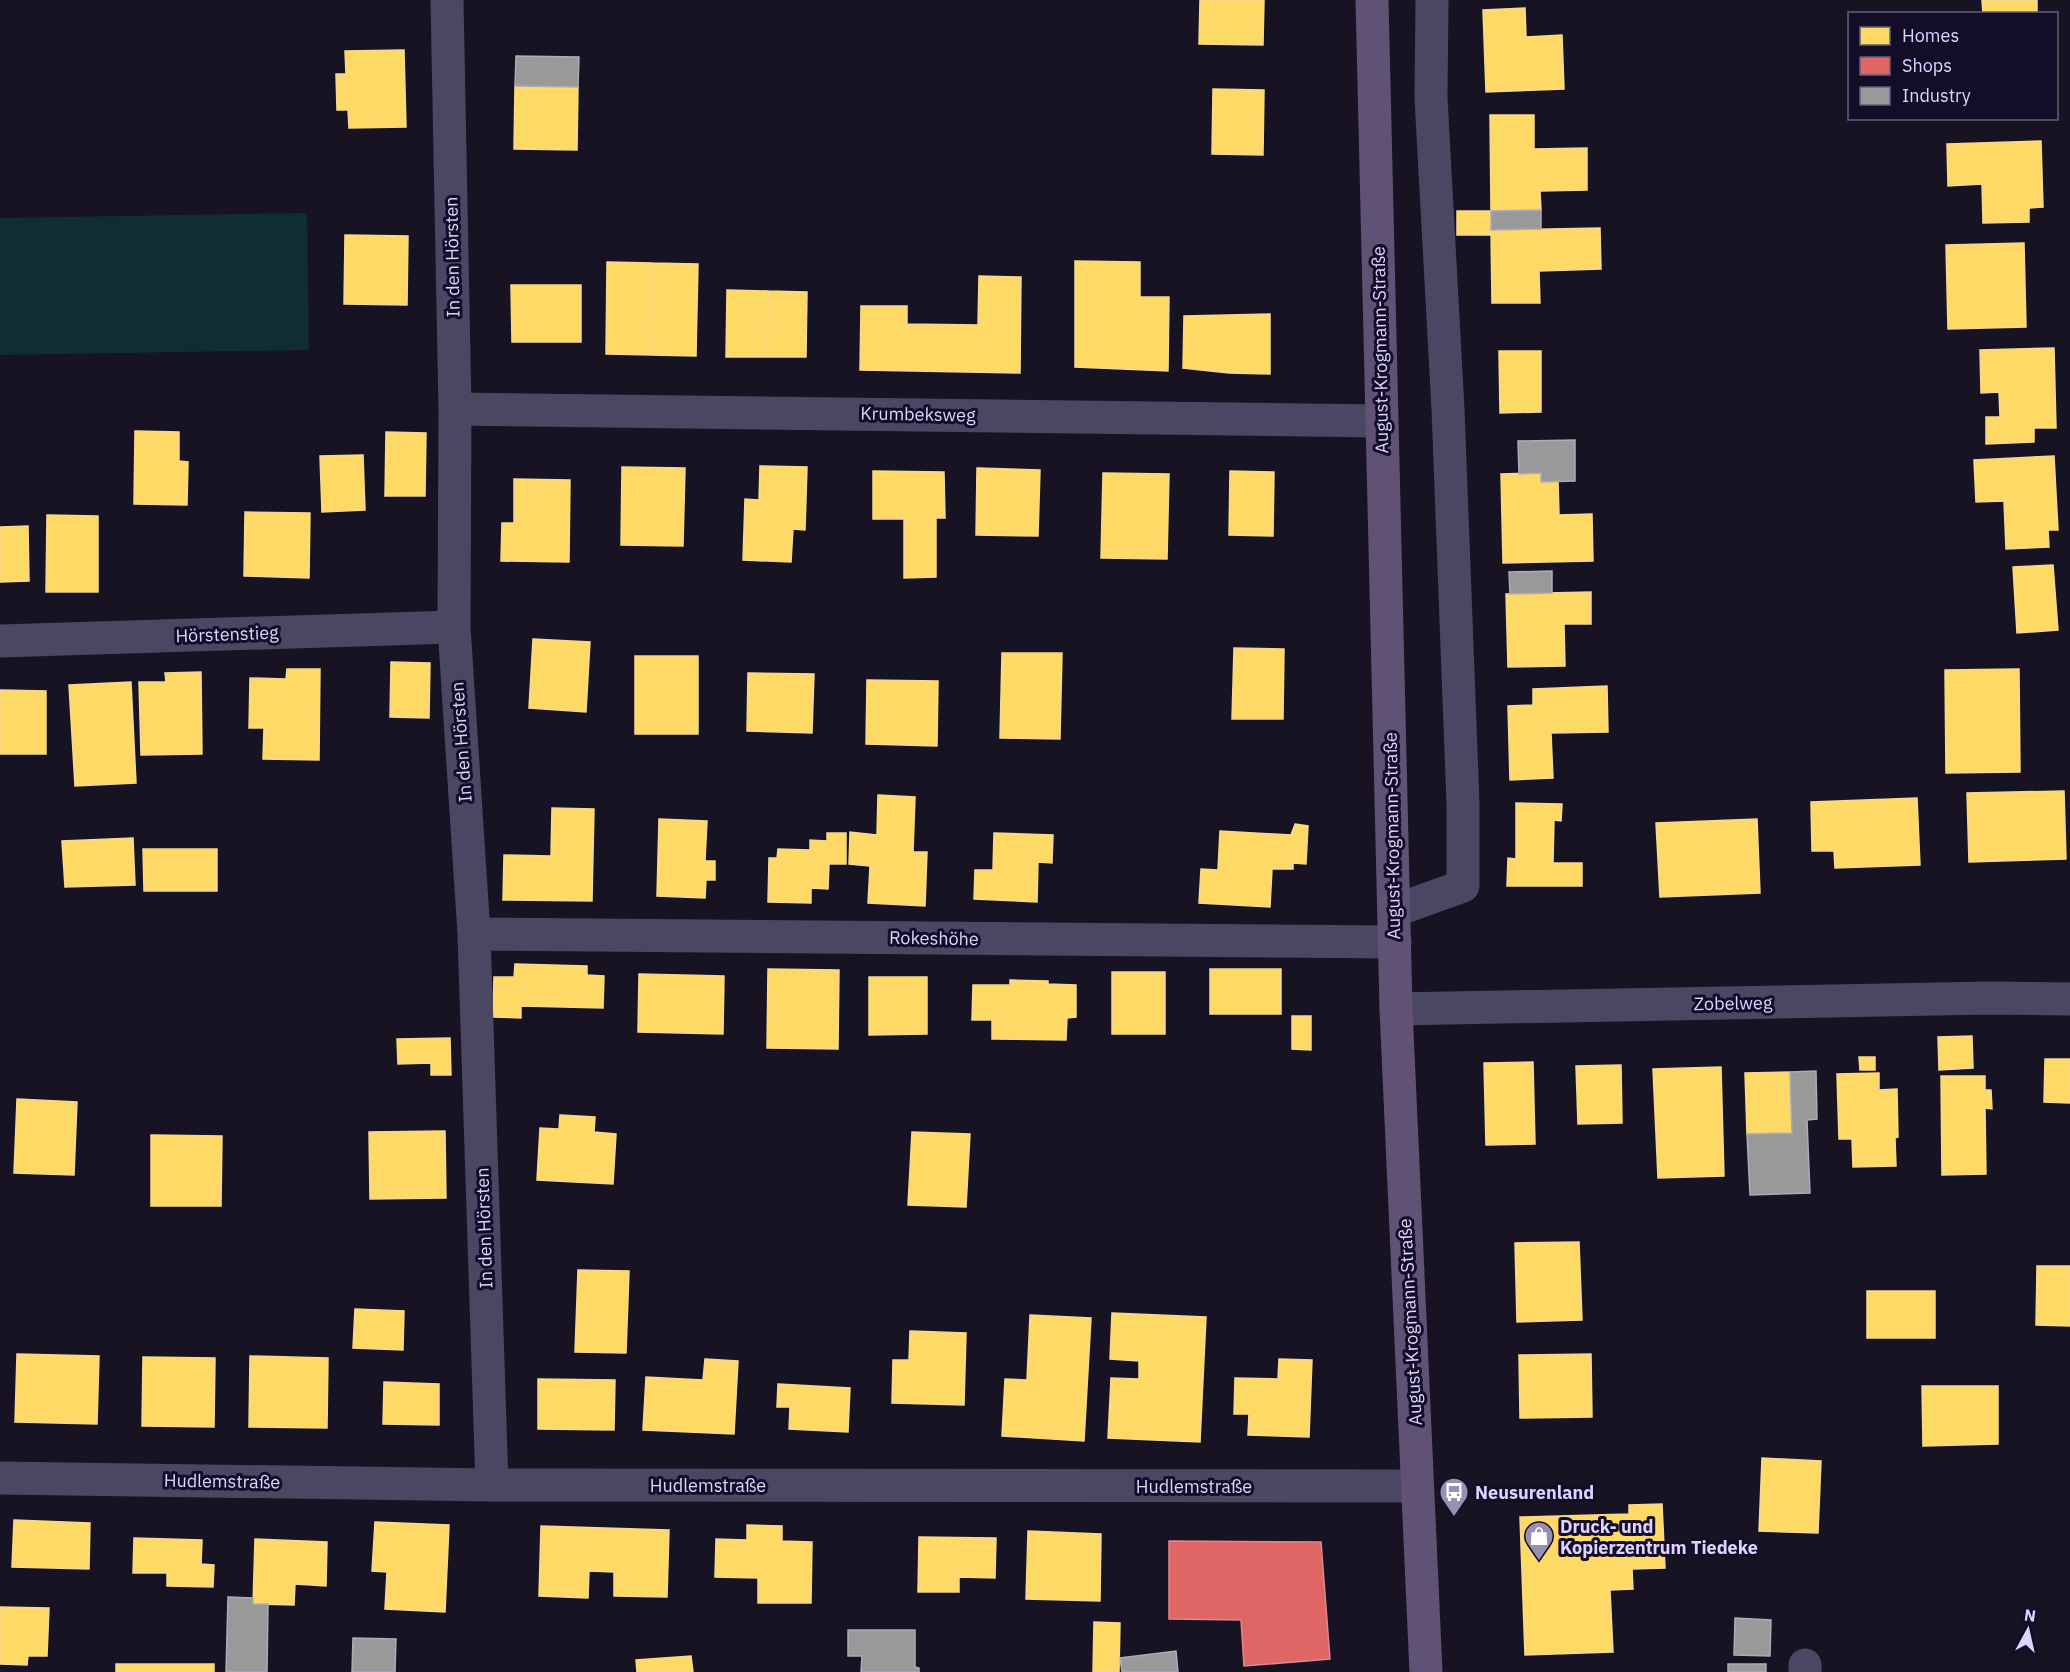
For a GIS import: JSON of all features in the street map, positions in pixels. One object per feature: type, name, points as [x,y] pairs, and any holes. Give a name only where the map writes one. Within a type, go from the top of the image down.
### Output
[{"type":"main road","name":"August-Krogmann-Straße","points":[[1372,0],[1396,1009],[1426,1672]]},
{"type":"street","name":"In den Hörsten","points":[[447,0],[455,408],[454,627],[474,934],[492,1485]]},
{"type":"street","points":[[1394,926],[1463,886],[1463,804],[1448,409],[1431,98],[1432,0]]},
{"type":"street","name":"Krumbeksweg","points":[[455,408],[1381,421]]},
{"type":"street","name":"Hörstenstieg","points":[[0,641],[454,627]]},
{"type":"street","name":"Rokeshöhe","points":[[474,934],[1394,926]]},
{"type":"street","name":"Zobelweg","points":[[1396,1009],[1968,998],[2070,999]]},
{"type":"street","name":"Hudlemstraße","points":[[0,1478],[492,1485],[1417,1486]]},
{"type":"green space","points":[[307,213],[309,350],[0,355],[0,218]]},
{"type":"building: Homes","points":[[1200,0],[1264,0],[1263,45],[1199,44]]},
{"type":"building: Homes","points":[[1982,0],[2037,0],[2037,12],[1983,12]]},
{"type":"building: Homes","points":[[1525,8],[1526,37],[1562,35],[1564,89],[1486,92],[1483,10]]},
{"type":"building: Homes","points":[[404,50],[406,127],[349,128],[348,110],[337,110],[336,74],[346,74],[345,51]]},
{"type":"building: Homes","points":[[515,86],[578,87],[577,150],[514,149]]},
{"type":"building: Homes","points":[[1213,89],[1264,90],[1263,155],[1212,154]]},
{"type":"building: Homes","points":[[1490,115],[1534,115],[1534,149],[1587,148],[1587,190],[1540,191],[1541,210],[1491,211]]},
{"type":"building: Homes","points":[[2041,141],[2043,207],[2029,208],[2029,222],[1983,223],[1982,184],[1948,186],[1947,144]]},
{"type":"building: Homes","points":[[1457,211],[1491,211],[1491,235],[1457,235]]},
{"type":"building: Homes","points":[[1600,228],[1601,269],[1539,271],[1540,303],[1492,303],[1491,230]]},
{"type":"building: Homes","points":[[345,235],[408,236],[407,305],[344,304]]},
{"type":"building: Homes","points":[[2024,243],[2026,327],[1948,329],[1946,245]]},
{"type":"building: Homes","points":[[1075,261],[1140,262],[1140,297],[1169,297],[1168,371],[1075,367]]},
{"type":"building: Homes","points":[[607,262],[652,263],[651,355],[606,354]]},
{"type":"building: Homes","points":[[652,263],[698,264],[696,356],[651,355]]},
{"type":"building: Homes","points":[[979,276],[1021,277],[1020,373],[860,370],[861,306],[907,306],[907,324],[978,325]]},
{"type":"building: Homes","points":[[511,285],[581,285],[581,342],[512,342]]},
{"type":"building: Homes","points":[[727,290],[768,291],[767,357],[726,357]]},
{"type":"building: Homes","points":[[768,291],[807,292],[806,357],[767,357]]},
{"type":"building: Homes","points":[[1270,314],[1270,374],[1229,373],[1183,368],[1184,316]]},
{"type":"building: Homes","points":[[2054,348],[2056,428],[2034,428],[2034,442],[1986,444],[1986,417],[2000,417],[1999,392],[1981,393],[1980,350]]},
{"type":"building: Homes","points":[[1499,351],[1541,351],[1541,412],[1500,413]]},
{"type":"building: Homes","points":[[135,431],[179,432],[179,461],[188,462],[187,505],[134,504]]},
{"type":"building: Homes","points":[[386,432],[426,433],[425,496],[385,496]]},
{"type":"building: Homes","points":[[363,455],[365,510],[322,512],[320,456]]},
{"type":"building: Homes","points":[[2054,456],[2058,530],[2048,530],[2049,547],[2006,549],[2004,501],[1976,502],[1974,460]]},
{"type":"building: Homes","points":[[760,466],[807,467],[805,530],[793,529],[791,562],[743,560],[745,499],[759,500]]},
{"type":"building: Homes","points":[[622,467],[685,468],[683,546],[621,545]]},
{"type":"building: Homes","points":[[977,468],[1040,470],[1038,536],[976,535]]},
{"type":"building: Homes","points":[[873,471],[944,472],[945,518],[936,518],[936,577],[904,578],[904,519],[873,519]]},
{"type":"building: Homes","points":[[1230,471],[1274,472],[1273,536],[1229,535]]},
{"type":"building: Homes","points":[[1103,473],[1169,474],[1167,559],[1101,558]]},
{"type":"building: Homes","points":[[1541,473],[1541,482],[1558,481],[1559,515],[1592,514],[1593,561],[1503,563],[1501,474]]},
{"type":"building: Homes","points":[[514,479],[570,480],[569,562],[501,561],[502,523],[514,523]]},
{"type":"building: Homes","points":[[245,512],[310,513],[309,578],[244,576]]},
{"type":"building: Homes","points":[[47,515],[98,516],[98,592],[46,592]]},
{"type":"building: Homes","points":[[28,526],[29,581],[0,582],[0,527]]},
{"type":"building: Homes","points":[[2053,565],[2058,630],[2017,633],[2013,567]]},
{"type":"building: Homes","points":[[1591,592],[1591,624],[1564,624],[1565,666],[1508,667],[1506,594]]},
{"type":"building: Homes","points":[[533,639],[590,642],[586,712],[529,708]]},
{"type":"building: Homes","points":[[1234,648],[1284,649],[1283,719],[1232,719]]},
{"type":"building: Homes","points":[[1002,653],[1062,653],[1060,739],[1000,738]]},
{"type":"building: Homes","points":[[635,656],[698,656],[698,734],[635,734]]},
{"type":"building: Homes","points":[[391,662],[430,663],[429,718],[390,717]]},
{"type":"building: Homes","points":[[287,669],[320,669],[319,760],[263,759],[264,728],[249,728],[250,678],[286,679]]},
{"type":"building: Homes","points":[[2019,669],[2020,772],[1946,773],[1945,670]]},
{"type":"building: Homes","points":[[201,672],[202,754],[141,755],[139,682],[166,682],[165,673]]},
{"type":"building: Homes","points":[[748,673],[814,674],[812,733],[747,731]]},
{"type":"building: Homes","points":[[867,680],[938,681],[937,746],[866,744]]},
{"type":"building: Homes","points":[[131,682],[136,783],[75,786],[69,685]]},
{"type":"building: Homes","points":[[1607,686],[1608,732],[1551,733],[1553,778],[1510,780],[1508,706],[1533,705],[1533,689]]},
{"type":"building: Homes","points":[[0,690],[46,691],[46,754],[0,754]]},
{"type":"building: Homes","points":[[2064,791],[2066,859],[1969,862],[1967,793]]},
{"type":"building: Homes","points":[[878,795],[915,797],[913,852],[927,852],[925,906],[868,903],[870,866],[849,864],[850,832],[877,835]]},
{"type":"building: Homes","points":[[1917,798],[1920,865],[1835,868],[1834,851],[1812,851],[1811,802]]},
{"type":"building: Homes","points":[[1516,803],[1562,804],[1561,821],[1554,820],[1553,863],[1582,863],[1582,886],[1507,886],[1508,858],[1516,859]]},
{"type":"building: Homes","points":[[552,808],[594,809],[592,901],[503,900],[504,855],[551,856]]},
{"type":"building: Homes","points":[[659,819],[707,821],[705,861],[715,861],[715,880],[706,880],[705,898],[657,896]]},
{"type":"building: Homes","points":[[1757,819],[1760,893],[1660,897],[1656,823]]},
{"type":"building: Homes","points":[[1295,824],[1308,826],[1306,864],[1293,863],[1293,869],[1272,869],[1270,907],[1199,903],[1201,869],[1218,870],[1220,831],[1291,835]]},
{"type":"building: Homes","points":[[827,833],[846,833],[846,864],[829,864],[828,889],[811,888],[811,903],[768,902],[769,858],[777,858],[778,849],[810,850],[810,840],[827,841]]},
{"type":"building: Homes","points":[[994,833],[1053,835],[1052,863],[1038,862],[1037,902],[974,899],[975,870],[993,870]]},
{"type":"building: Homes","points":[[133,838],[135,885],[65,887],[62,841]]},
{"type":"building: Homes","points":[[143,849],[217,849],[217,891],[144,891]]},
{"type":"building: Homes","points":[[515,964],[587,966],[587,975],[604,976],[603,1008],[521,1006],[521,1018],[493,1017],[494,977],[514,977]]},
{"type":"building: Homes","points":[[768,969],[839,970],[838,1049],[767,1048]]},
{"type":"building: Homes","points":[[1210,969],[1281,969],[1281,1014],[1210,1014]]},
{"type":"building: Homes","points":[[1112,972],[1165,972],[1165,1034],[1112,1034]]},
{"type":"building: Homes","points":[[639,974],[724,976],[723,1034],[638,1032]]},
{"type":"building: Homes","points":[[869,977],[927,977],[927,1034],[869,1035]]},
{"type":"building: Homes","points":[[1010,980],[1048,981],[1048,984],[1076,985],[1076,1017],[1067,1018],[1066,1040],[992,1039],[992,1020],[972,1020],[973,985],[1010,985]]},
{"type":"building: Homes","points":[[1292,1016],[1311,1016],[1311,1050],[1292,1049]]},
{"type":"building: Homes","points":[[1972,1036],[1973,1068],[1939,1070],[1938,1037]]},
{"type":"building: Homes","points":[[450,1038],[451,1075],[431,1075],[431,1063],[398,1064],[397,1039]]},
{"type":"building: Homes","points":[[1859,1057],[1875,1057],[1875,1070],[1860,1070]]},
{"type":"building: Homes","points":[[2045,1059],[2070,1059],[2070,1103],[2044,1102]]},
{"type":"building: Homes","points":[[1533,1062],[1535,1144],[1486,1145],[1484,1063]]},
{"type":"building: Homes","points":[[1621,1065],[1622,1123],[1578,1124],[1576,1066]]},
{"type":"building: Homes","points":[[1721,1067],[1724,1176],[1658,1178],[1653,1069]]},
{"type":"building: Homes","points":[[1790,1072],[1792,1133],[1747,1134],[1745,1073]]},
{"type":"building: Homes","points":[[1879,1073],[1879,1090],[1897,1089],[1896,1166],[1853,1167],[1852,1139],[1839,1139],[1837,1074]]},
{"type":"building: Homes","points":[[1941,1076],[1985,1076],[1985,1090],[1991,1090],[1992,1109],[1985,1108],[1986,1174],[1942,1175]]},
{"type":"building: Homes","points":[[17,1099],[77,1102],[74,1175],[14,1173]]},
{"type":"building: Homes","points":[[560,1115],[595,1117],[594,1132],[616,1134],[613,1184],[537,1180],[540,1128],[559,1129]]},
{"type":"building: Homes","points":[[445,1131],[446,1198],[370,1199],[369,1132]]},
{"type":"building: Homes","points":[[912,1132],[970,1134],[966,1207],[908,1205]]},
{"type":"building: Homes","points":[[151,1135],[222,1136],[221,1206],[151,1206]]},
{"type":"building: Homes","points":[[1579,1242],[1582,1320],[1517,1322],[1515,1243]]},
{"type":"building: Homes","points":[[2037,1266],[2070,1266],[2070,1326],[2036,1325]]},
{"type":"building: Homes","points":[[578,1270],[629,1271],[626,1353],[575,1352]]},
{"type":"building: Homes","points":[[1867,1291],[1935,1291],[1935,1338],[1867,1338]]},
{"type":"building: Homes","points":[[355,1309],[404,1311],[403,1350],[353,1348]]},
{"type":"building: Homes","points":[[1112,1313],[1206,1317],[1200,1442],[1108,1438],[1111,1378],[1139,1379],[1139,1361],[1110,1359]]},
{"type":"building: Homes","points":[[1030,1315],[1091,1318],[1084,1441],[1002,1436],[1005,1379],[1027,1380]]},
{"type":"building: Homes","points":[[910,1331],[966,1333],[964,1405],[892,1403],[893,1360],[909,1360]]},
{"type":"building: Homes","points":[[17,1354],[99,1356],[97,1424],[15,1422]]},
{"type":"building: Homes","points":[[1591,1354],[1592,1417],[1520,1418],[1519,1355]]},
{"type":"building: Homes","points":[[250,1356],[328,1358],[327,1428],[249,1427]]},
{"type":"building: Homes","points":[[143,1357],[215,1358],[214,1427],[142,1426]]},
{"type":"building: Homes","points":[[705,1359],[738,1361],[734,1434],[643,1430],[646,1377],[703,1380]]},
{"type":"building: Homes","points":[[1279,1359],[1312,1360],[1309,1437],[1248,1435],[1249,1414],[1234,1414],[1235,1378],[1278,1379]]},
{"type":"building: Homes","points":[[538,1379],[615,1380],[614,1430],[538,1429]]},
{"type":"building: Homes","points":[[384,1382],[439,1384],[439,1425],[383,1424]]},
{"type":"building: Homes","points":[[778,1384],[850,1388],[848,1432],[789,1429],[790,1407],[777,1407]]},
{"type":"building: Homes","points":[[1922,1386],[1998,1386],[1998,1444],[1923,1446]]},
{"type":"building: Homes","points":[[1762,1458],[1821,1461],[1818,1533],[1759,1531]]},
{"type":"building: Homes","points":[[1662,1504],[1665,1568],[1632,1569],[1633,1589],[1610,1590],[1613,1652],[1525,1655],[1520,1517],[1629,1514],[1629,1505]]},
{"type":"building: Homes","points":[[14,1520],[90,1523],[89,1569],[12,1567]]},
{"type":"building: Homes","points":[[375,1522],[449,1525],[445,1612],[385,1609],[387,1572],[372,1571]]},
{"type":"building: Homes","points":[[747,1525],[782,1526],[782,1541],[812,1542],[811,1603],[758,1603],[758,1578],[715,1577],[716,1539],[747,1540]]},
{"type":"building: Homes","points":[[541,1526],[669,1530],[667,1597],[614,1596],[614,1572],[589,1571],[588,1598],[539,1596]]},
{"type":"building: Homes","points":[[1028,1531],[1101,1534],[1100,1601],[1026,1599]]},
{"type":"building: Homes","points":[[919,1537],[996,1538],[995,1578],[959,1577],[959,1592],[918,1592]]},
{"type":"building: Homes","points":[[134,1538],[202,1540],[201,1564],[214,1565],[213,1587],[167,1586],[167,1573],[133,1573]]},
{"type":"building: Homes","points":[[255,1539],[327,1542],[326,1586],[295,1584],[294,1605],[253,1604]]},
{"type":"building: Homes","points":[[0,1607],[49,1608],[47,1656],[28,1656],[27,1665],[0,1664]]},
{"type":"building: Homes","points":[[1094,1622],[1120,1623],[1119,1672],[1093,1672]]},
{"type":"building: Homes","points":[[691,1656],[693,1672],[637,1672],[636,1660]]},
{"type":"building: Homes","points":[[116,1664],[214,1664],[214,1672],[116,1672]]},
{"type":"building: Shops","points":[[1169,1541],[1321,1542],[1330,1659],[1244,1666],[1241,1620],[1169,1619]]},
{"type":"building: Industry","points":[[516,56],[579,57],[578,87],[515,86]]},
{"type":"building: Industry","points":[[1541,210],[1541,229],[1491,230],[1491,211]]},
{"type":"building: Industry","points":[[1575,440],[1575,481],[1541,482],[1541,473],[1519,474],[1518,441]]},
{"type":"building: Industry","points":[[1552,571],[1552,593],[1510,594],[1509,572]]},
{"type":"building: Industry","points":[[1816,1071],[1817,1119],[1807,1120],[1810,1193],[1750,1195],[1747,1134],[1792,1133],[1790,1072]]},
{"type":"building: Industry","points":[[228,1597],[253,1598],[253,1604],[268,1604],[267,1672],[226,1672]]},
{"type":"building: Industry","points":[[1735,1618],[1771,1620],[1770,1656],[1734,1655]]},
{"type":"building: Industry","points":[[848,1630],[915,1630],[915,1667],[919,1668],[919,1672],[861,1672],[862,1656],[848,1656]]},
{"type":"building: Industry","points":[[353,1638],[396,1639],[395,1672],[352,1672]]},
{"type":"building: Industry","points":[[1176,1651],[1178,1672],[1122,1672],[1120,1658]]},
{"type":"building: Industry","points":[[1728,1664],[1766,1664],[1766,1672],[1728,1672]]},
{"type":"place","name":"Neusurenland","points":[[1454,1518]]},
{"type":"place","name":"Druck- und Kopierzentrum Tiedeke","points":[[1539,1562]]}]
